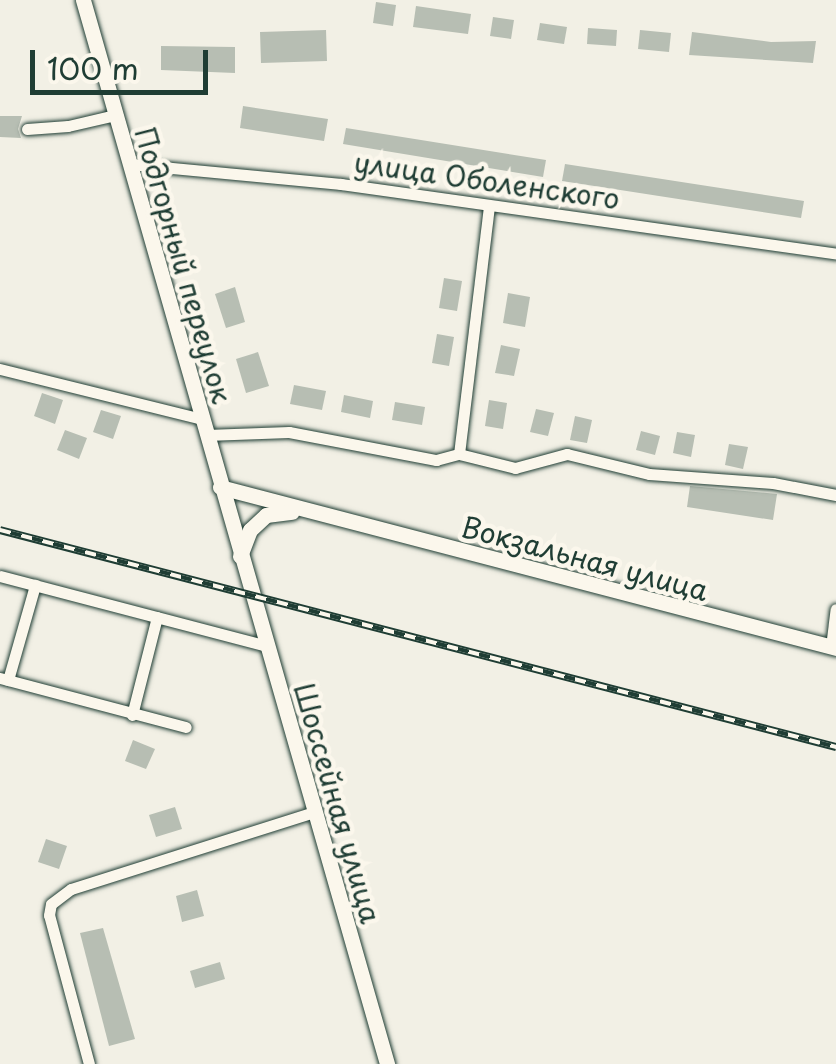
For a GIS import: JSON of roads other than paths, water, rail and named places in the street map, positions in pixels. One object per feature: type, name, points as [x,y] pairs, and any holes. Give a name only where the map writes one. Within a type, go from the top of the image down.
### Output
[{"type":"main road","name":"Подгорный переулок","points":[[83,0],[240,556]]},
{"type":"main road","points":[[220,487],[322,515]]},
{"type":"main road","points":[[240,556],[250,530],[266,515],[322,515]]},
{"type":"main road","name":"Вокзальная улица","points":[[322,515],[833,647]]},
{"type":"main road","name":"Шоссейная улица","points":[[240,556],[387,1064]]},
{"type":"street","points":[[27,128],[68,126],[115,115]]},
{"type":"street","name":"улица Оболенского","points":[[130,164],[340,184],[836,254]]},
{"type":"street","points":[[460,454],[490,206]]},
{"type":"street","points":[[0,369],[204,427],[290,432],[436,460],[460,454],[514,468],[567,454],[649,474],[773,482],[836,494]]},
{"type":"street","points":[[0,576],[266,646]]},
{"type":"street","points":[[35,585],[4,679],[186,727]]},
{"type":"street","points":[[833,647],[836,609]]},
{"type":"street","points":[[132,714],[157,617]]},
{"type":"street","points":[[89,1064],[49,915],[51,904],[72,890],[314,812]]},
{"type":"railway","points":[[0,530],[836,747]]}]
